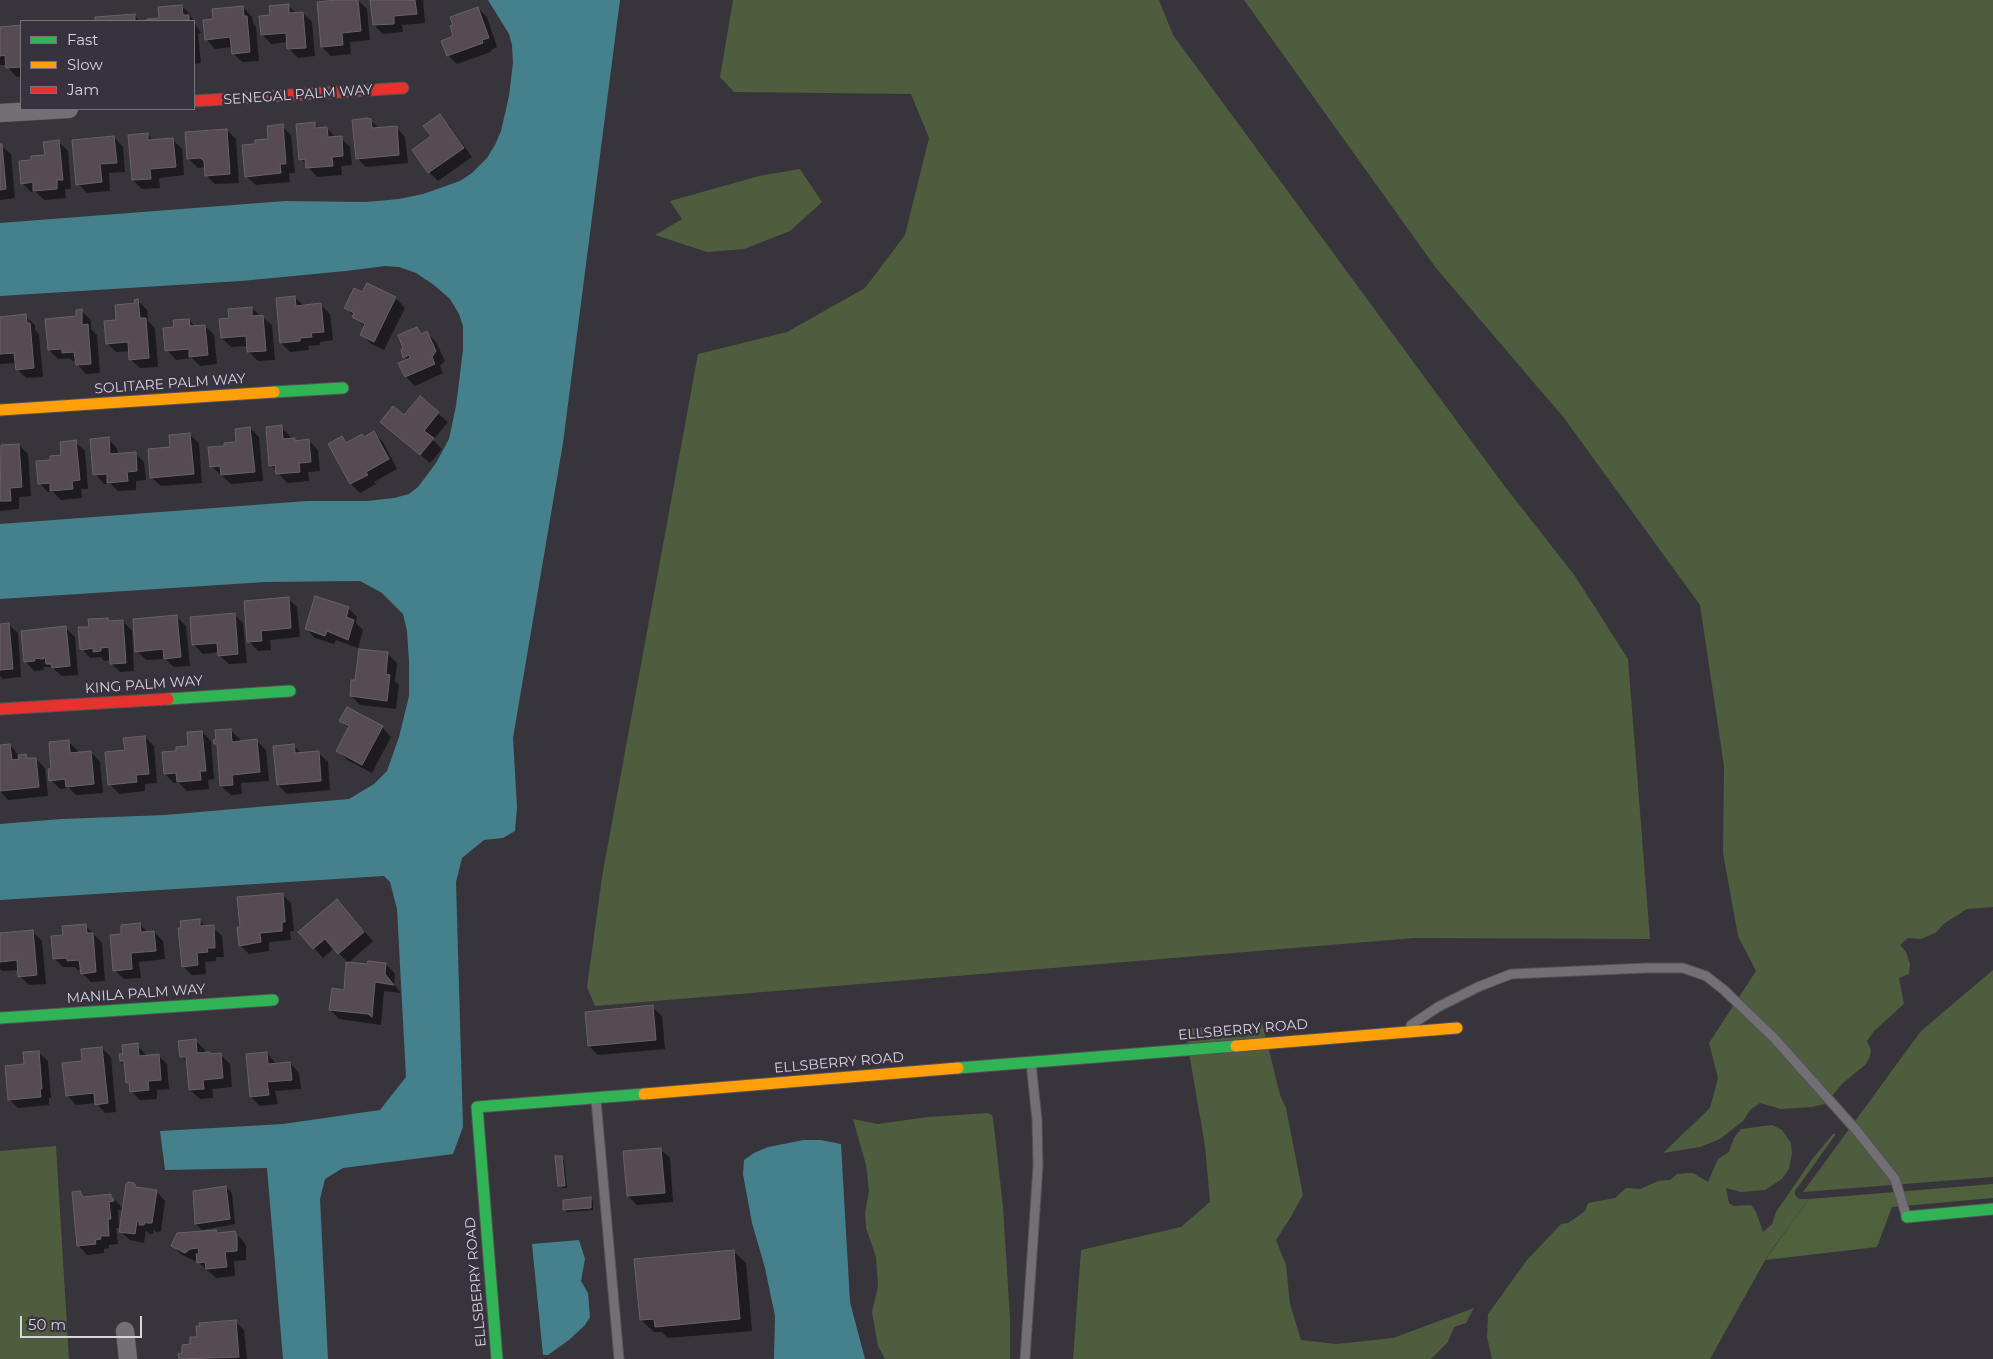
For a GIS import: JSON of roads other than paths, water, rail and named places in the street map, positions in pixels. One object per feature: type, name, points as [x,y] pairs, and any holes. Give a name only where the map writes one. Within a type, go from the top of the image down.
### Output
[{"type":"street","name":"SENEGAL PALM WAY","points":[[195,101],[403,88]]},
{"type":"street","points":[[0,113],[52,110]]},
{"type":"street","name":"SOLITARE PALM WAY","points":[[0,410],[343,388]]},
{"type":"street","name":"KING PALM WAY","points":[[0,709],[290,691]]},
{"type":"street","name":"MANILA PALM WAY","points":[[0,1018],[273,1000]]},
{"type":"street","name":"ELLSBERRY ROAD","points":[[497,1359],[477,1107],[1457,1028]]},
{"type":"street","points":[[1907,1217],[1993,1209]]},
{"type":"street","points":[[125,1331],[128,1359]]},
{"type":"lane","points":[[1399,1033],[1438,1007],[1478,987],[1511,974],[1683,968],[1706,976],[1724,990],[1774,1038],[1857,1131],[1895,1179],[1907,1217]]},
{"type":"lane","points":[[1025,1359],[1038,1166],[1038,1120],[1031,1062]]},
{"type":"lane","points":[[596,1097],[619,1359]]},
{"type":"water","points":[[488,0],[620,0],[563,443],[513,738],[517,807],[515,831],[503,838],[484,840],[462,858],[456,882],[463,1127],[453,1154],[343,1168],[325,1179],[320,1199],[328,1359],[283,1359],[267,1168],[165,1170],[160,1131],[283,1124],[380,1110],[406,1077],[397,909],[390,882],[384,876],[0,900],[0,824],[61,819],[165,815],[349,799],[374,784],[387,771],[399,737],[409,696],[407,631],[403,614],[382,593],[360,581],[266,582],[0,599],[0,524],[307,501],[367,501],[409,494],[418,487],[436,463],[449,439],[456,406],[463,350],[463,326],[459,314],[450,299],[434,285],[416,273],[399,267],[385,266],[241,281],[0,296],[0,223],[285,201],[366,202],[399,199],[423,194],[460,181],[472,173],[487,158],[495,145],[501,131],[509,96],[513,63],[512,45],[509,34]]},
{"type":"water","points":[[804,1140],[821,1140],[841,1144],[850,1302],[865,1359],[774,1359],[775,1316],[765,1268],[752,1223],[743,1174],[744,1160],[768,1147]]},
{"type":"water","points":[[579,1240],[585,1259],[581,1281],[588,1293],[590,1317],[585,1325],[569,1340],[548,1355],[543,1355],[532,1244]]}]
